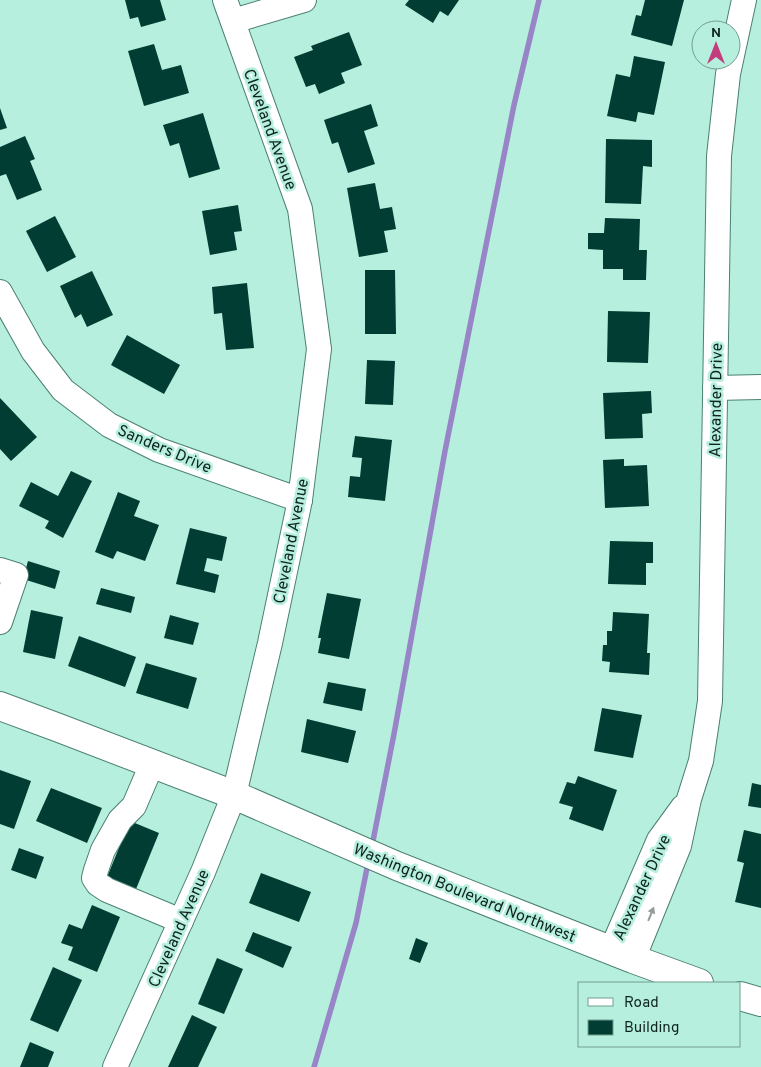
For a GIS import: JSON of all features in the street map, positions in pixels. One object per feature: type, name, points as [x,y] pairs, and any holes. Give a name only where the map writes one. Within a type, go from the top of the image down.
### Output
[{"type":"main road","name":"Washington Boulevard Northwest","points":[[0,706],[234,795],[397,866],[622,955],[696,982]]},
{"type":"main road","points":[[741,996],[761,1002]]},
{"type":"street","points":[[229,11],[304,0]]},
{"type":"street","name":"Alexander Drive","points":[[622,955],[679,846],[689,799],[701,761],[710,701],[719,156],[728,74],[744,0]]},
{"type":"street","name":"Cleveland Avenue","points":[[115,1067],[204,872],[234,795],[270,643],[300,500],[319,349],[300,209],[229,11]]},
{"type":"street","name":"Sanders Drive","points":[[0,292],[33,351],[63,390],[109,425],[159,450],[300,500]]},
{"type":"street","points":[[715,388],[761,387]]},
{"type":"street","points":[[0,570],[16,575],[0,622]]},
{"type":"street","points":[[152,764],[134,806],[120,820],[103,850],[94,878],[98,884],[107,890],[181,921]]},
{"type":"building","points":[[125,0],[160,0],[166,20],[141,27],[138,17],[130,19]]},
{"type":"building","points":[[409,0],[459,0],[448,16],[440,11],[433,23],[405,5]]},
{"type":"building","points":[[645,0],[684,0],[672,46],[631,35],[636,15],[641,16]]},
{"type":"building","points":[[349,32],[362,65],[341,73],[345,83],[319,94],[315,84],[306,87],[294,57],[313,50],[311,46]]},
{"type":"building","points":[[154,44],[162,70],[181,65],[189,93],[144,106],[128,51]]},
{"type":"building","points":[[634,56],[665,62],[654,115],[638,112],[636,122],[607,116],[616,74],[630,77]]},
{"type":"building","points":[[371,104],[378,126],[364,131],[375,164],[348,173],[338,142],[332,144],[324,120]]},
{"type":"building","points":[[0,108],[7,128],[0,130]]},
{"type":"building","points":[[203,113],[220,169],[189,178],[179,143],[170,146],[163,125]]},
{"type":"building","points":[[25,136],[35,159],[30,161],[42,190],[17,200],[6,174],[0,176],[0,147]]},
{"type":"building","points":[[606,139],[652,140],[652,167],[643,166],[641,204],[605,203]]},
{"type":"building","points":[[375,183],[380,209],[392,207],[396,229],[384,231],[388,252],[359,257],[347,188]]},
{"type":"building","points":[[238,205],[242,231],[234,232],[237,250],[210,255],[202,211]]},
{"type":"building","points":[[55,216],[76,257],[47,272],[26,231]]},
{"type":"building","points":[[605,218],[640,219],[639,250],[647,250],[646,280],[623,280],[623,269],[603,269],[603,250],[588,249],[588,233],[604,233]]},
{"type":"building","points":[[365,270],[395,270],[396,334],[365,334]]},
{"type":"building","points":[[92,271],[113,315],[87,327],[81,314],[75,318],[60,286]]},
{"type":"building","points":[[247,283],[254,348],[226,350],[222,313],[214,314],[212,287]]},
{"type":"building","points":[[608,311],[650,312],[648,363],[607,362]]},
{"type":"building","points":[[127,335],[180,365],[164,394],[111,365]]},
{"type":"building","points":[[367,360],[395,361],[393,405],[365,404]]},
{"type":"building","points":[[651,391],[652,413],[642,414],[643,438],[605,439],[603,393]]},
{"type":"building","points":[[0,398],[37,437],[11,461],[0,449]]},
{"type":"building","points":[[355,436],[392,440],[385,501],[348,497],[350,476],[360,477],[362,458],[352,457]]},
{"type":"building","points":[[624,459],[624,466],[647,465],[649,506],[605,508],[603,460]]},
{"type":"building","points":[[71,471],[92,481],[63,538],[45,528],[49,521],[19,506],[31,482],[58,496]]},
{"type":"building","points":[[118,492],[140,501],[134,516],[159,525],[145,561],[117,551],[113,559],[95,552]]},
{"type":"building","points":[[190,528],[227,537],[222,561],[207,558],[204,571],[219,575],[215,593],[176,584]]},
{"type":"building","points":[[610,541],[653,542],[653,563],[646,563],[646,585],[608,584]]},
{"type":"building","points":[[28,561],[60,571],[55,589],[23,579]]},
{"type":"building","points":[[101,588],[135,597],[131,613],[96,604]]},
{"type":"building","points":[[327,593],[361,599],[349,659],[318,653],[321,638],[318,638]]},
{"type":"building","points":[[31,610],[63,617],[55,659],[23,652]]},
{"type":"building","points":[[613,612],[649,614],[647,653],[650,653],[649,675],[609,672],[610,662],[602,661],[603,645],[607,645],[607,631],[612,631]]},
{"type":"building","points":[[170,615],[199,623],[193,645],[164,638]]},
{"type":"building","points":[[79,636],[136,657],[125,687],[68,666]]},
{"type":"building","points":[[146,663],[197,678],[188,709],[136,693]]},
{"type":"building","points":[[328,682],[366,689],[362,711],[323,703]]},
{"type":"building","points":[[602,708],[642,715],[633,758],[594,751]]},
{"type":"building","points":[[307,719],[356,731],[348,763],[301,752]]},
{"type":"building","points":[[0,770],[31,781],[14,829],[0,824]]},
{"type":"building","points":[[578,776],[617,790],[603,831],[569,819],[573,807],[559,803],[567,782],[575,784]]},
{"type":"building","points":[[752,783],[761,785],[761,808],[748,806]]},
{"type":"building","points":[[51,788],[102,808],[87,843],[36,821]]},
{"type":"building","points":[[130,821],[159,833],[134,894],[105,882]]},
{"type":"building","points":[[744,830],[761,834],[761,908],[735,902],[744,863],[737,861]]},
{"type":"building","points":[[19,848],[44,857],[36,879],[11,870]]},
{"type":"building","points":[[261,873],[311,892],[299,922],[249,903]]},
{"type":"building","points":[[92,905],[120,917],[97,972],[68,960],[73,947],[61,943],[69,924],[82,929]]},
{"type":"building","points":[[253,932],[292,947],[283,968],[245,951]]},
{"type":"building","points":[[416,938],[428,943],[420,963],[409,959]]},
{"type":"building","points":[[217,958],[243,969],[224,1014],[198,1004]]},
{"type":"building","points":[[53,967],[82,980],[58,1032],[30,1020]]},
{"type":"building","points":[[192,1015],[217,1027],[198,1067],[168,1067]]},
{"type":"building","points":[[30,1042],[54,1052],[48,1067],[20,1067]]},
{"type":"waterway","points":[[372,846],[445,451],[514,105],[539,0]]},
{"type":"waterway","points":[[314,1067],[356,923],[368,863]]}]
